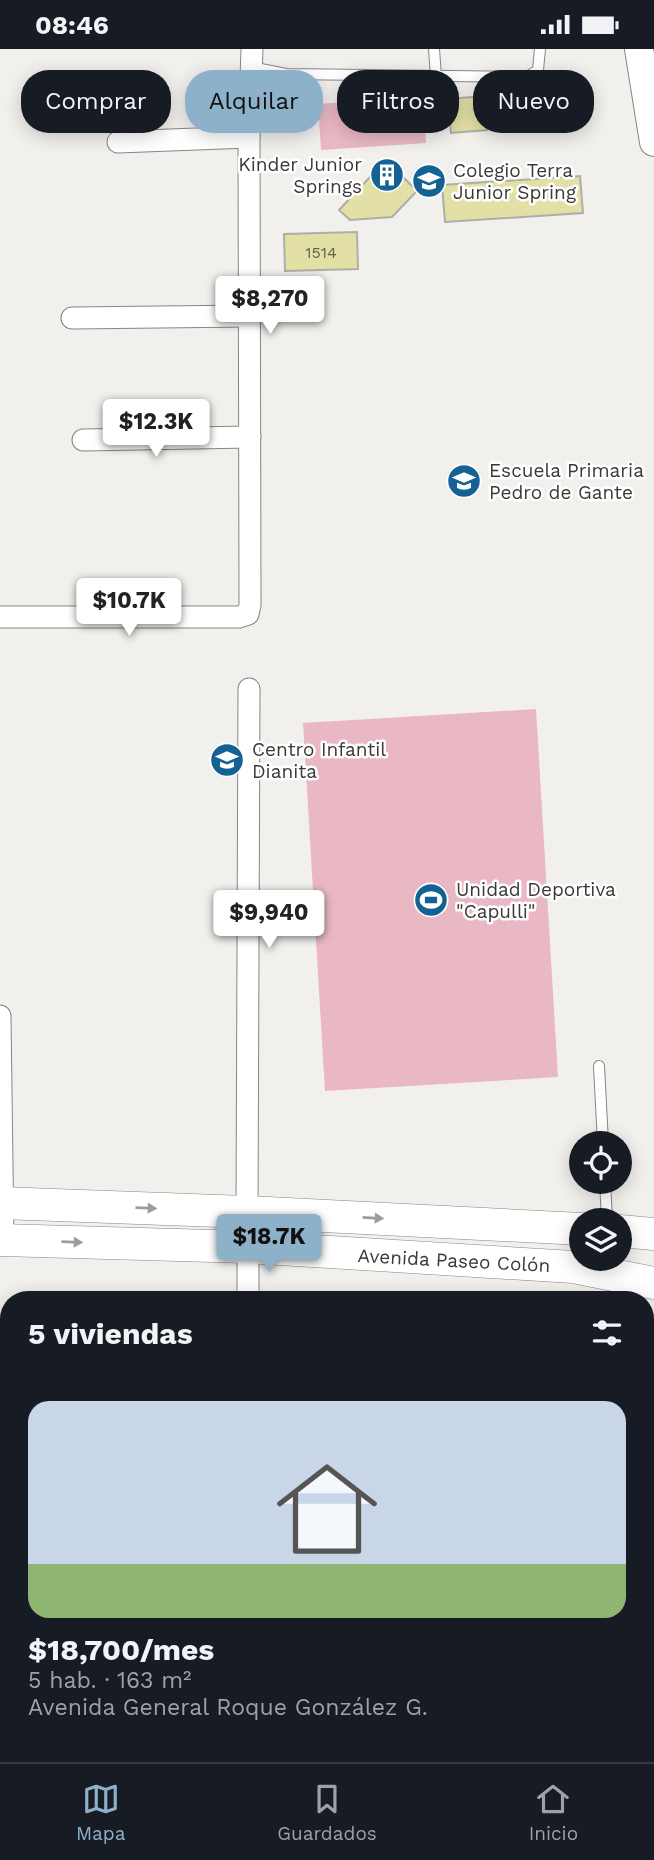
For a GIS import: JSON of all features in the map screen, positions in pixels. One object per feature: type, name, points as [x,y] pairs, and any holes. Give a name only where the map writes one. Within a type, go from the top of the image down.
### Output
[{"type":"main road","points":[[639,49],[654,142]]},
{"type":"main road","name":"Avenida Paseo Colón","points":[[2,1203],[569,1228]]},
{"type":"main road","points":[[632,1232],[654,1234]]},
{"type":"main road","name":"Avenida Paseo Colón","points":[[2,1240],[248,1247],[573,1267],[654,1283]]},
{"type":"street","points":[[0,617],[239,617],[248,614],[251,58]]},
{"type":"street","points":[[118,142],[249,137]]},
{"type":"street","points":[[72,318],[249,316]]},
{"type":"street","points":[[83,440],[250,437]]},
{"type":"street","points":[[247,1212],[249,689]]},
{"type":"street","points":[[0,1016],[2,1240]]},
{"type":"street","points":[[248,1247],[248,1291]]},
{"type":"lane","points":[[434,49],[436,70]]},
{"type":"lane","points":[[459,77],[527,78],[538,70],[540,49]]},
{"type":"lane","points":[[251,58],[286,74],[337,75]]},
{"type":"lane","points":[[599,1066],[602,1131]]},
{"type":"shaded area","points":[[337,103],[337,133],[425,133],[426,143],[321,150],[323,104]]},
{"type":"shaded area","name":"Unidad Deportiva \"Capulli\"","points":[[536,709],[558,1077],[325,1091],[303,723]]},
{"type":"building","points":[[473,97],[473,131],[459,132],[459,98]]},
{"type":"building","name":"Kinder Junior Springs","points":[[386,160],[417,191],[392,217],[350,220],[339,210]]},
{"type":"building","points":[[580,176],[583,213],[445,222],[442,185]]},
{"type":"building","points":[[357,232],[358,269],[285,271],[284,234]]},
{"type":"place","name":"Kinder Junior Springs","points":[[387,175]]},
{"type":"place","name":"Colegio Terra Junior Spring","points":[[429,181]]},
{"type":"place","name":"Escuela Primaria Pedro de Gante","points":[[464,481]]},
{"type":"place","name":"Centro Infantil Dianita","points":[[227,760]]},
{"type":"place","name":"Unidad Deportiva \"Capulli\"","points":[[431,900]]}]
